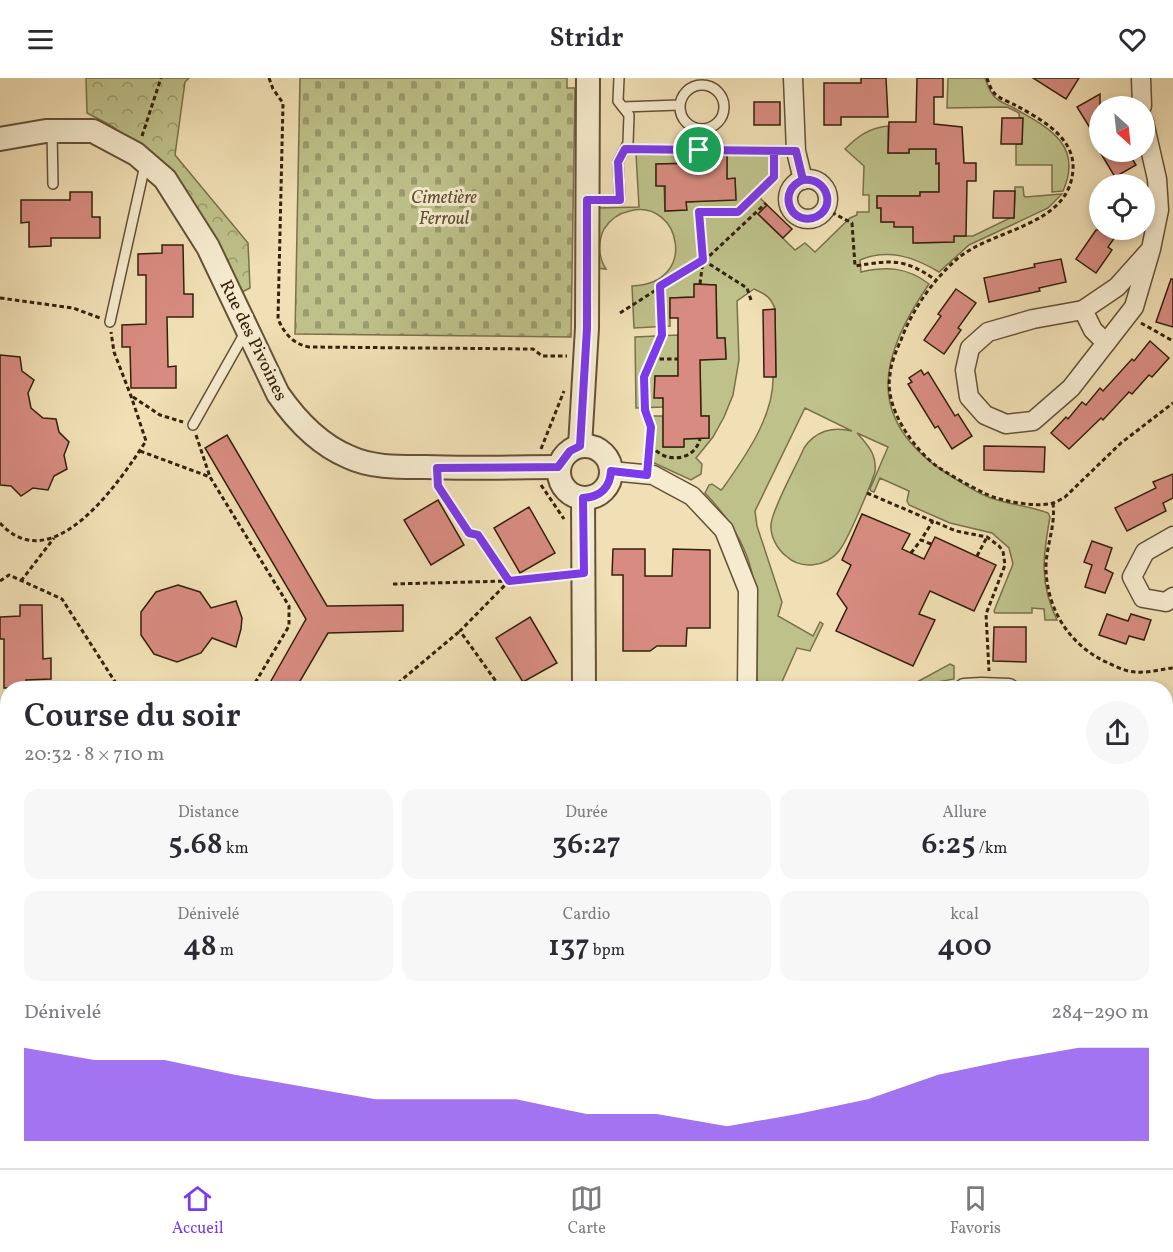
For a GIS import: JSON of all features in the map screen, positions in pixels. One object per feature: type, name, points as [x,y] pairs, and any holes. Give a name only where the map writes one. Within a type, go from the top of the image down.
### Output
[{"type":"street","points":[[580,446],[587,328],[588,78]]},
{"type":"street","points":[[793,78],[796,151],[803,180]]},
{"type":"street","points":[[1141,78],[1142,96]]},
{"type":"street","name":"Rue des Pivoines","points":[[0,139],[52,131],[93,130],[141,158],[165,179],[208,247],[278,394],[311,434],[349,458],[388,466],[549,467]]},
{"type":"street","points":[[1151,249],[1117,287],[1083,310],[1033,319],[988,332],[970,348],[964,370],[969,396],[985,415],[1006,424],[1033,421],[1071,388],[1134,307],[1151,249],[1159,210],[1153,162]]},
{"type":"street","points":[[803,180],[816,181],[825,189],[827,202],[825,209],[809,219],[799,217],[788,204],[789,193],[794,185],[803,180]]},
{"type":"street","points":[[1083,310],[1093,330],[1106,343]]},
{"type":"street","points":[[580,446],[596,448],[609,461],[611,471],[606,487],[592,498],[574,496],[566,491],[549,467],[580,446]]},
{"type":"street","points":[[611,471],[653,475],[692,496],[724,530],[748,590],[739,681]]},
{"type":"street","points":[[583,498],[572,570],[583,681]]},
{"type":"street","points":[[1173,536],[1146,552],[1132,577],[1143,598],[1166,602],[1173,597]]},
{"type":"lane","points":[[587,200],[620,200],[618,162],[628,143],[628,115],[618,101],[619,78]]},
{"type":"lane","points":[[704,84],[717,90],[721,95],[724,110],[717,123],[711,128],[695,129],[683,120],[679,105],[681,98],[690,87],[704,84]]},
{"type":"lane","points":[[623,107],[679,105]]},
{"type":"lane","points":[[52,131],[53,184]]},
{"type":"lane","points":[[110,322],[141,158]]},
{"type":"lane","points":[[193,425],[247,329]]},
{"type":"path","points":[[141,158],[161,78]]},
{"type":"path","points":[[269,78],[273,89],[283,103],[278,319],[284,332],[290,338],[309,347],[532,349],[542,356],[573,356]]},
{"type":"path","points":[[625,149],[796,151]]},
{"type":"path","points":[[699,284],[703,261],[699,212],[738,212],[774,177],[774,151]]},
{"type":"path","points":[[621,314],[660,286],[703,261],[766,203]]},
{"type":"path","points":[[825,209],[852,223],[855,266],[877,261],[901,262],[936,280]]},
{"type":"path","points":[[703,261],[747,288],[751,300]]},
{"type":"path","points":[[647,475],[651,427],[645,410],[644,377],[662,335],[660,286]]},
{"type":"path","points":[[0,298],[73,308],[110,322],[114,352],[132,396],[146,441],[124,476],[101,502],[76,524],[54,538],[21,581]]},
{"type":"path","points":[[1128,315],[1173,341]]},
{"type":"path","points":[[652,359],[678,359]]},
{"type":"path","points":[[132,396],[160,415],[193,425],[210,477],[289,606],[289,626],[256,681]]},
{"type":"path","points":[[550,429],[539,455],[549,467],[540,480],[543,489],[566,523]]},
{"type":"path","points":[[651,443],[659,454],[667,458],[676,458],[686,457],[693,452],[699,445],[700,439]]},
{"type":"path","points":[[140,451],[210,477]]},
{"type":"path","points":[[437,468],[438,486],[469,533],[478,535],[509,581]]},
{"type":"path","points":[[867,493],[956,531],[987,537],[999,546],[1006,558],[1002,575],[986,614],[989,676]]},
{"type":"path","points":[[1053,503],[1055,519],[1046,570],[1050,595],[1062,626],[1076,643],[1097,658],[1116,666],[1137,672],[1173,668]]},
{"type":"path","points":[[911,554],[933,521]]},
{"type":"path","points":[[0,523],[7,530],[29,541],[54,538]]},
{"type":"path","points":[[977,556],[987,537]]},
{"type":"path","points":[[921,540],[931,544]]},
{"type":"path","points":[[393,584],[509,581],[572,570]]},
{"type":"path","points":[[0,581],[9,575],[62,599],[115,681]]},
{"type":"path","points":[[400,681],[460,631],[509,581]]},
{"type":"path","points":[[460,631],[496,681]]},
{"type":"green space","points":[[86,78],[189,78],[185,82],[175,155],[248,243],[250,288],[242,292],[158,159],[110,125],[87,113]]},
{"type":"green space","name":"Cimetière Ferroul","points":[[300,78],[567,78],[567,88],[575,88],[571,337],[295,334]]},
{"type":"green space","points":[[948,78],[985,78],[990,91],[997,99],[1049,130],[1065,149],[1069,161],[1063,191],[1052,192],[1052,165],[1016,165],[1016,144],[1022,144],[1019,113],[1007,107],[947,108]]},
{"type":"green space","points":[[888,126],[888,153],[909,153],[909,149],[936,149],[936,163],[939,163],[939,192],[920,192],[920,196],[877,196],[877,208],[881,208],[881,222],[913,222],[914,243],[953,242],[954,236],[973,236],[1014,218],[1015,187],[1023,187],[1026,197],[1062,194],[1048,208],[969,245],[939,272],[920,262],[901,256],[870,256],[860,260],[861,272],[896,269],[913,274],[929,284],[899,336],[891,361],[888,385],[891,408],[901,430],[919,452],[946,473],[994,499],[1048,513],[1050,517],[1044,557],[1045,581],[1051,607],[1057,620],[1045,620],[1044,609],[1032,608],[1032,613],[995,613],[1013,564],[1009,548],[992,533],[950,523],[909,505],[907,501],[909,491],[880,478],[874,492],[871,491],[888,447],[857,433],[868,445],[873,455],[875,472],[843,545],[834,556],[813,565],[799,563],[786,556],[775,542],[771,524],[780,497],[804,448],[813,437],[825,431],[838,429],[852,431],[805,408],[755,511],[757,526],[782,602],[778,616],[813,636],[820,622],[823,624],[810,651],[797,648],[782,681],[758,681],[756,600],[753,578],[738,536],[705,493],[712,484],[721,490],[723,488],[757,436],[769,406],[773,377],[776,376],[775,309],[767,296],[754,289],[737,301],[739,360],[733,395],[713,437],[696,458],[702,464],[701,474],[691,480],[652,462],[654,444],[651,416],[663,416],[663,447],[683,447],[684,439],[709,438],[709,416],[701,416],[700,360],[726,358],[725,338],[717,338],[716,285],[695,284],[694,297],[670,298],[670,326],[634,328],[632,286],[653,282],[667,272],[674,258],[675,243],[671,228],[661,217],[647,210],[630,211],[615,217],[604,229],[601,239],[601,259],[606,269],[596,268],[597,208],[639,207],[636,153],[685,153],[685,163],[656,164],[656,185],[664,186],[665,211],[686,210],[686,202],[736,199],[735,179],[727,179],[727,154],[725,153],[771,153],[771,175],[758,188],[761,199],[767,205],[758,214],[795,250],[805,243],[815,252],[850,218],[857,215],[857,212],[869,212],[869,195],[863,195],[864,166],[845,149],[864,133]]},
{"type":"green space","points":[[678,335],[678,376],[655,376],[655,397],[663,398],[663,407],[636,408],[635,337]]},
{"type":"green space","points":[[950,664],[954,666],[954,679],[919,681]]},
{"type":"building","points":[[861,78],[886,78],[888,117],[841,117],[841,125],[824,125],[824,83],[861,83]]},
{"type":"building","points":[[917,78],[943,78],[943,97],[934,97],[934,124],[962,127],[964,163],[976,163],[976,181],[967,181],[966,236],[954,236],[954,242],[913,243],[913,227],[894,227],[894,222],[881,222],[881,208],[877,208],[877,196],[920,196],[920,192],[939,192],[939,163],[936,164],[936,149],[909,149],[909,153],[888,153],[889,122],[916,122]]},
{"type":"building","points":[[1033,78],[1079,78],[1066,99]]},
{"type":"building","points":[[1089,100],[1089,126],[1077,107]]},
{"type":"building","points":[[754,102],[780,102],[780,125],[754,125]]},
{"type":"building","points":[[1002,118],[1023,118],[1022,144],[1001,144]]},
{"type":"building","points":[[705,154],[727,154],[727,179],[735,178],[736,200],[686,202],[687,210],[665,211],[665,186],[656,186],[656,164],[705,163]]},
{"type":"building","points":[[1106,162],[1134,162],[1136,165],[1120,174],[1113,174]]},
{"type":"building","points":[[994,191],[1015,191],[1014,218],[993,218]]},
{"type":"building","points":[[70,192],[92,192],[92,217],[100,217],[100,238],[51,238],[51,246],[29,247],[29,222],[21,223],[21,200],[70,200]]},
{"type":"building","points":[[767,205],[792,229],[783,238],[758,214]]},
{"type":"building","points":[[1089,240],[1113,240],[1108,247],[1112,250],[1096,273],[1076,259]]},
{"type":"building","points":[[162,245],[183,245],[184,294],[193,294],[193,317],[167,317],[168,367],[176,366],[176,388],[131,388],[130,347],[122,347],[122,325],[146,324],[146,275],[138,275],[138,254],[162,253]]},
{"type":"building","points":[[1061,259],[1066,282],[1039,288],[1040,291],[989,302],[984,278]]},
{"type":"building","points":[[1171,279],[1173,279],[1173,327],[1156,322]]},
{"type":"building","points":[[694,284],[716,285],[717,338],[725,338],[726,359],[700,360],[701,416],[709,416],[709,438],[684,439],[684,447],[663,447],[663,398],[654,398],[655,376],[678,376],[678,318],[670,318],[670,298],[694,297]]},
{"type":"building","points":[[956,289],[976,303],[958,328],[961,330],[944,354],[924,340],[941,316],[938,314]]},
{"type":"building","points":[[775,309],[776,377],[764,377],[763,310]]},
{"type":"building","points":[[1150,341],[1169,358],[1152,377],[1149,375],[1132,394],[1129,392],[1103,420],[1101,418],[1069,449],[1051,433],[1066,417],[1068,419],[1082,402],[1086,405],[1100,388],[1103,391],[1132,359],[1134,361]]},
{"type":"building","points":[[0,355],[20,357],[22,371],[34,380],[28,393],[31,408],[43,418],[56,419],[59,432],[69,442],[64,455],[67,469],[54,476],[48,490],[33,488],[21,496],[11,486],[0,485]]},
{"type":"building","points":[[921,370],[924,375],[928,372],[955,416],[958,414],[972,436],[952,449],[938,426],[935,428],[908,384],[912,382],[909,378]]},
{"type":"building","points":[[227,435],[327,606],[403,605],[403,631],[328,633],[300,681],[271,681],[306,619],[205,448]]},
{"type":"building","points":[[984,446],[1045,447],[1044,472],[984,470]]},
{"type":"building","points":[[1173,474],[1173,498],[1163,503],[1166,511],[1127,531],[1115,508],[1156,488],[1153,482]]},
{"type":"building","points":[[438,500],[464,545],[431,565],[404,520]]},
{"type":"building","points":[[529,507],[555,553],[520,573],[494,528]]},
{"type":"building","points":[[862,514],[910,534],[902,549],[924,559],[935,537],[996,565],[974,611],[930,591],[919,614],[935,620],[913,666],[836,631],[847,608],[837,594],[851,565],[842,560]]},
{"type":"building","points":[[1092,541],[1112,548],[1105,569],[1113,573],[1105,593],[1085,587],[1092,565],[1084,562]]},
{"type":"building","points":[[613,549],[645,549],[645,576],[672,576],[673,549],[710,550],[710,628],[687,628],[686,646],[657,646],[650,651],[623,651],[623,575],[612,575]]},
{"type":"building","points":[[178,585],[200,592],[211,608],[236,601],[242,618],[236,647],[212,638],[201,653],[177,662],[154,654],[141,635],[141,612],[156,592]]},
{"type":"building","points":[[20,605],[42,605],[43,659],[51,658],[51,679],[4,681],[4,639],[0,639],[0,617],[20,616]]},
{"type":"building","points":[[1107,614],[1128,621],[1131,614],[1151,620],[1144,640],[1129,636],[1126,644],[1099,635]]},
{"type":"building","points":[[530,617],[557,663],[522,681],[496,638]]},
{"type":"building","points":[[994,627],[1026,627],[1026,662],[993,661]]},
{"type":"route","points":[[699,150],[625,149],[618,162],[620,200],[587,200],[587,328],[580,446],[563,457],[558,467],[437,468],[438,486],[469,533],[478,535],[509,581],[584,573],[583,498],[592,498],[600,494],[610,479],[611,471],[647,475],[651,427],[645,410],[644,377],[662,335],[660,286],[703,260],[699,212],[738,212],[774,177],[774,151],[796,151],[803,180],[816,181],[825,189],[827,195],[825,209],[822,213],[809,219],[794,214],[788,204],[791,189],[803,180],[797,155],[796,151],[699,150]]}]
